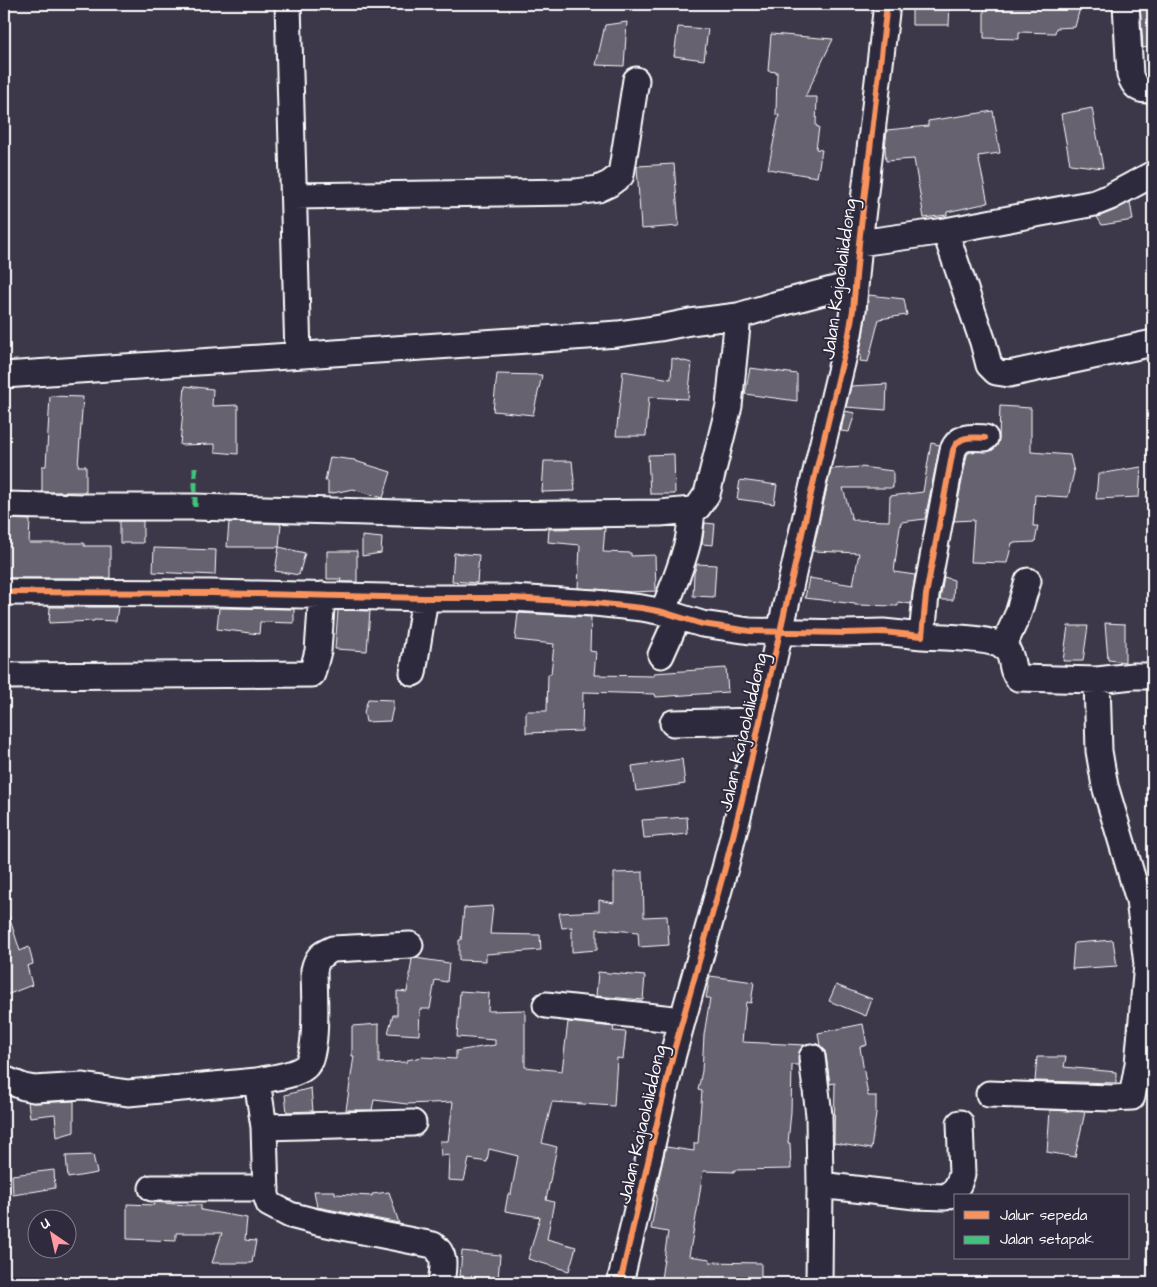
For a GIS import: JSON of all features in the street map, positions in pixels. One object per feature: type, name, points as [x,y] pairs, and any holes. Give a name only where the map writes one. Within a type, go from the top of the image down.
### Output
[{"type":"street","points":[[288,4],[298,355]]},
{"type":"street","name":"Jalan Kajaolaliddong","points":[[620,1283],[673,1054],[725,868],[744,792],[849,334],[887,4]]},
{"type":"street","points":[[1126,4],[1130,75],[1136,87],[1143,90],[1153,89]]},
{"type":"street","points":[[294,196],[576,192],[598,189],[621,175],[636,80]]},
{"type":"street","points":[[859,243],[945,231],[1095,203],[1153,174]]},
{"type":"street","points":[[945,231],[989,365],[996,372],[1009,374],[1153,343]]},
{"type":"street","points":[[4,374],[618,334],[738,316],[854,284]]},
{"type":"street","points":[[7,505],[195,507],[468,515],[660,513],[692,510],[698,507],[707,494],[727,415],[738,316]]},
{"type":"street","points":[[922,636],[926,595],[953,450],[962,438],[985,438]]},
{"type":"street","points":[[661,655],[671,615],[677,579],[688,539],[692,510]]},
{"type":"street","points":[[1003,647],[1018,614],[1028,581]]},
{"type":"street","points":[[4,592],[512,598],[595,603],[642,608],[728,629],[766,632],[883,632],[971,639],[995,643],[1008,651],[1014,673],[1018,678],[1097,680],[1153,676]]},
{"type":"street","points":[[4,676],[312,674],[318,651],[322,595]]},
{"type":"street","points":[[414,673],[426,598]]},
{"type":"street","points":[[989,1094],[1132,1097],[1138,1064],[1150,963],[1139,900],[1105,786],[1099,751],[1097,680]]},
{"type":"street","points":[[673,723],[760,721]]},
{"type":"street","points":[[4,1079],[34,1089],[83,1086],[128,1092],[258,1081],[294,1073],[306,1067],[311,1060],[314,1042],[314,970],[316,961],[320,956],[333,949],[410,945]]},
{"type":"street","points":[[546,1005],[682,1020]]},
{"type":"street","points":[[812,1057],[819,1115],[819,1283]]},
{"type":"street","points":[[258,1081],[264,1127],[266,1195],[269,1204],[290,1215],[316,1222],[433,1244],[443,1256],[441,1283]]},
{"type":"street","points":[[264,1127],[413,1123]]},
{"type":"street","points":[[820,1185],[915,1196],[944,1197],[949,1195],[955,1190],[962,1174],[960,1123]]},
{"type":"street","points":[[152,1188],[266,1188]]},
{"type":"building","points":[[912,4],[950,4],[949,25],[912,25]]},
{"type":"building","points":[[984,4],[1081,4],[1075,27],[1056,28],[1055,33],[1019,32],[1019,39],[984,38]]},
{"type":"building","points":[[1140,4],[1153,4],[1153,46],[1143,48]]},
{"type":"building","points":[[627,22],[624,66],[596,65],[605,25]]},
{"type":"building","points":[[678,27],[708,29],[704,60],[674,56]]},
{"type":"building","points":[[771,34],[833,39],[805,97],[817,97],[816,126],[819,127],[816,149],[822,150],[817,177],[768,169],[779,115],[776,115],[777,72],[768,71]]},
{"type":"building","points":[[1092,108],[1103,168],[1070,164],[1061,114]]},
{"type":"building","points":[[993,111],[1000,153],[978,156],[988,203],[947,212],[947,215],[924,218],[914,159],[886,161],[887,130],[928,126],[928,121]]},
{"type":"building","points":[[674,164],[679,226],[641,229],[637,166]]},
{"type":"building","points":[[1130,202],[1133,220],[1102,225],[1097,217],[1115,210]]},
{"type":"building","points":[[869,295],[904,299],[907,315],[879,319],[868,362],[860,361],[861,355],[859,355]]},
{"type":"building","points":[[672,358],[692,363],[688,399],[649,397],[646,436],[616,436],[623,371],[671,379]]},
{"type":"building","points":[[750,368],[797,374],[797,401],[745,394]]},
{"type":"building","points":[[497,374],[542,375],[533,415],[493,411]]},
{"type":"building","points":[[887,384],[886,410],[846,407],[851,386]]},
{"type":"building","points":[[185,386],[213,389],[212,406],[238,405],[238,454],[215,452],[215,444],[180,445]]},
{"type":"building","points":[[50,396],[83,397],[78,466],[86,466],[86,492],[42,492],[42,466],[46,466]]},
{"type":"building","points":[[1000,406],[1031,408],[1031,452],[1070,455],[1074,472],[1068,497],[1035,495],[1033,526],[1038,526],[1035,542],[1012,543],[1007,563],[971,562],[974,520],[954,521],[967,455],[970,452],[991,451],[997,446]]},
{"type":"building","points":[[845,411],[855,413],[849,432],[841,431]]},
{"type":"building","points":[[931,443],[940,445],[925,519],[901,522],[894,572],[915,575],[911,604],[898,602],[898,606],[855,605],[805,598],[809,578],[853,585],[859,553],[813,551],[831,469],[861,467],[893,471],[893,488],[843,488],[852,520],[889,521],[890,496],[923,492]]},
{"type":"building","points":[[674,454],[675,494],[650,494],[648,455]]},
{"type":"building","points":[[330,457],[355,460],[391,472],[383,498],[353,489],[328,494],[328,481],[325,481]]},
{"type":"building","points":[[544,461],[572,461],[575,491],[542,492]]},
{"type":"building","points":[[1141,467],[1139,497],[1096,499],[1098,474]]},
{"type":"building","points":[[740,480],[777,485],[774,504],[737,499]]},
{"type":"building","points":[[4,519],[30,520],[29,543],[84,543],[84,546],[110,546],[110,578],[4,578]]},
{"type":"building","points":[[120,521],[143,521],[143,543],[120,543]]},
{"type":"building","points":[[229,522],[281,524],[279,547],[227,547]]},
{"type":"building","points":[[705,523],[715,524],[713,545],[702,544]]},
{"type":"building","points":[[605,528],[603,552],[631,553],[631,556],[655,555],[656,591],[631,592],[578,588],[580,545],[548,542],[549,529]]},
{"type":"building","points":[[362,536],[382,538],[381,553],[362,556]]},
{"type":"building","points":[[279,547],[305,553],[299,575],[275,571]]},
{"type":"building","points":[[154,548],[216,550],[215,575],[153,572]]},
{"type":"building","points":[[327,551],[357,551],[357,582],[340,582],[341,579],[327,579]]},
{"type":"building","points":[[454,553],[479,555],[477,583],[452,581]]},
{"type":"building","points":[[697,564],[716,565],[714,597],[693,596],[694,573]]},
{"type":"building","points":[[944,577],[954,580],[953,600],[940,600]]},
{"type":"building","points":[[50,607],[118,607],[116,621],[94,620],[49,623]]},
{"type":"building","points":[[219,608],[294,609],[294,623],[260,622],[259,634],[217,629]]},
{"type":"building","points":[[338,610],[370,611],[367,651],[335,649]]},
{"type":"building","points":[[518,613],[591,617],[590,651],[596,652],[594,675],[654,676],[654,673],[726,668],[728,692],[656,697],[655,694],[583,692],[582,731],[526,733],[526,711],[547,711],[548,674],[551,674],[554,644],[515,640]]},
{"type":"building","points":[[1105,623],[1125,624],[1125,662],[1108,660]]},
{"type":"building","points":[[1068,626],[1088,626],[1083,661],[1063,661]]},
{"type":"building","points":[[368,699],[393,700],[390,721],[366,722],[364,712]]},
{"type":"building","points":[[682,759],[685,784],[636,791],[632,766]]},
{"type":"building","points":[[687,817],[688,834],[644,838],[642,820]]},
{"type":"building","points":[[643,872],[644,917],[667,916],[669,945],[639,947],[638,932],[597,929],[597,950],[572,952],[572,927],[562,928],[559,913],[599,911],[599,900],[614,903],[614,873]]},
{"type":"building","points":[[493,906],[490,934],[540,935],[541,950],[486,954],[486,961],[459,960],[459,940],[461,940],[464,908]]},
{"type":"building","points":[[7,910],[20,951],[29,947],[33,964],[27,966],[32,985],[4,996],[4,911]]},
{"type":"building","points":[[1113,940],[1117,966],[1072,969],[1074,943]]},
{"type":"building","points":[[412,959],[449,963],[447,982],[435,980],[430,1009],[420,1009],[419,1035],[388,1033],[393,1015],[397,1015],[397,991],[407,992]]},
{"type":"building","points":[[598,972],[645,976],[643,1000],[596,996]]},
{"type":"building","points":[[710,976],[754,982],[751,1003],[746,1002],[742,1042],[805,1045],[799,1052],[798,1065],[792,1065],[788,1143],[790,1143],[791,1169],[734,1170],[734,1172],[703,1171],[689,1256],[710,1259],[710,1262],[761,1263],[761,1282],[707,1277],[706,1283],[684,1283],[661,1279],[668,1232],[651,1229],[657,1195],[655,1195],[666,1147],[694,1151],[694,1143],[698,1143],[702,1091],[698,1090],[702,1071],[704,1035],[710,998],[706,998]]},
{"type":"building","points":[[836,985],[872,999],[866,1016],[829,1001]]},
{"type":"building","points":[[460,991],[489,993],[488,1011],[525,1010],[525,1067],[562,1071],[568,1022],[614,1027],[613,1031],[626,1032],[623,1059],[617,1058],[614,1106],[552,1102],[542,1143],[557,1147],[546,1200],[554,1202],[547,1239],[576,1247],[569,1271],[528,1259],[540,1217],[505,1211],[508,1194],[511,1194],[518,1156],[489,1149],[487,1162],[469,1159],[464,1181],[448,1180],[449,1155],[441,1156],[440,1141],[448,1141],[453,1102],[407,1104],[374,1100],[372,1110],[346,1110],[354,1056],[352,1056],[352,1026],[379,1024],[379,1063],[407,1062],[407,1060],[422,1057],[456,1059],[456,1051],[495,1045],[495,1040],[457,1037]]},
{"type":"building","points":[[863,1024],[867,1045],[860,1047],[868,1096],[876,1096],[876,1114],[871,1149],[834,1143],[835,1083],[830,1084],[826,1055],[824,1049],[820,1046],[818,1033]]},
{"type":"building","points":[[1037,1057],[1066,1057],[1064,1067],[1116,1072],[1116,1083],[1035,1081]]},
{"type":"building","points":[[311,1088],[313,1111],[287,1112],[285,1095]]},
{"type":"building","points":[[74,1101],[74,1132],[57,1137],[55,1114],[30,1117],[28,1102]]},
{"type":"building","points":[[1050,1110],[1085,1112],[1075,1157],[1047,1152]]},
{"type":"building","points":[[93,1155],[97,1173],[68,1178],[66,1156]]},
{"type":"building","points":[[54,1170],[55,1188],[13,1195],[12,1175]]},
{"type":"building","points":[[314,1191],[335,1191],[335,1194],[372,1196],[372,1194],[389,1192],[399,1223],[317,1207]]},
{"type":"building","points":[[154,1202],[201,1205],[201,1210],[247,1218],[245,1240],[256,1241],[252,1263],[212,1263],[222,1233],[176,1233],[176,1241],[127,1239],[127,1204],[154,1205]]},
{"type":"building","points":[[462,1251],[500,1255],[498,1279],[460,1276]]},
{"type":"marked path","points":[[195,466],[195,507]]},
{"type":"cycle path","points":[[620,1283],[673,1054],[725,868],[744,792],[849,334],[887,4]]},
{"type":"cycle path","points":[[4,592],[512,598],[642,608],[663,612],[702,624],[750,631],[883,632],[922,636],[926,595],[953,450],[962,439],[971,437],[985,438]]}]
